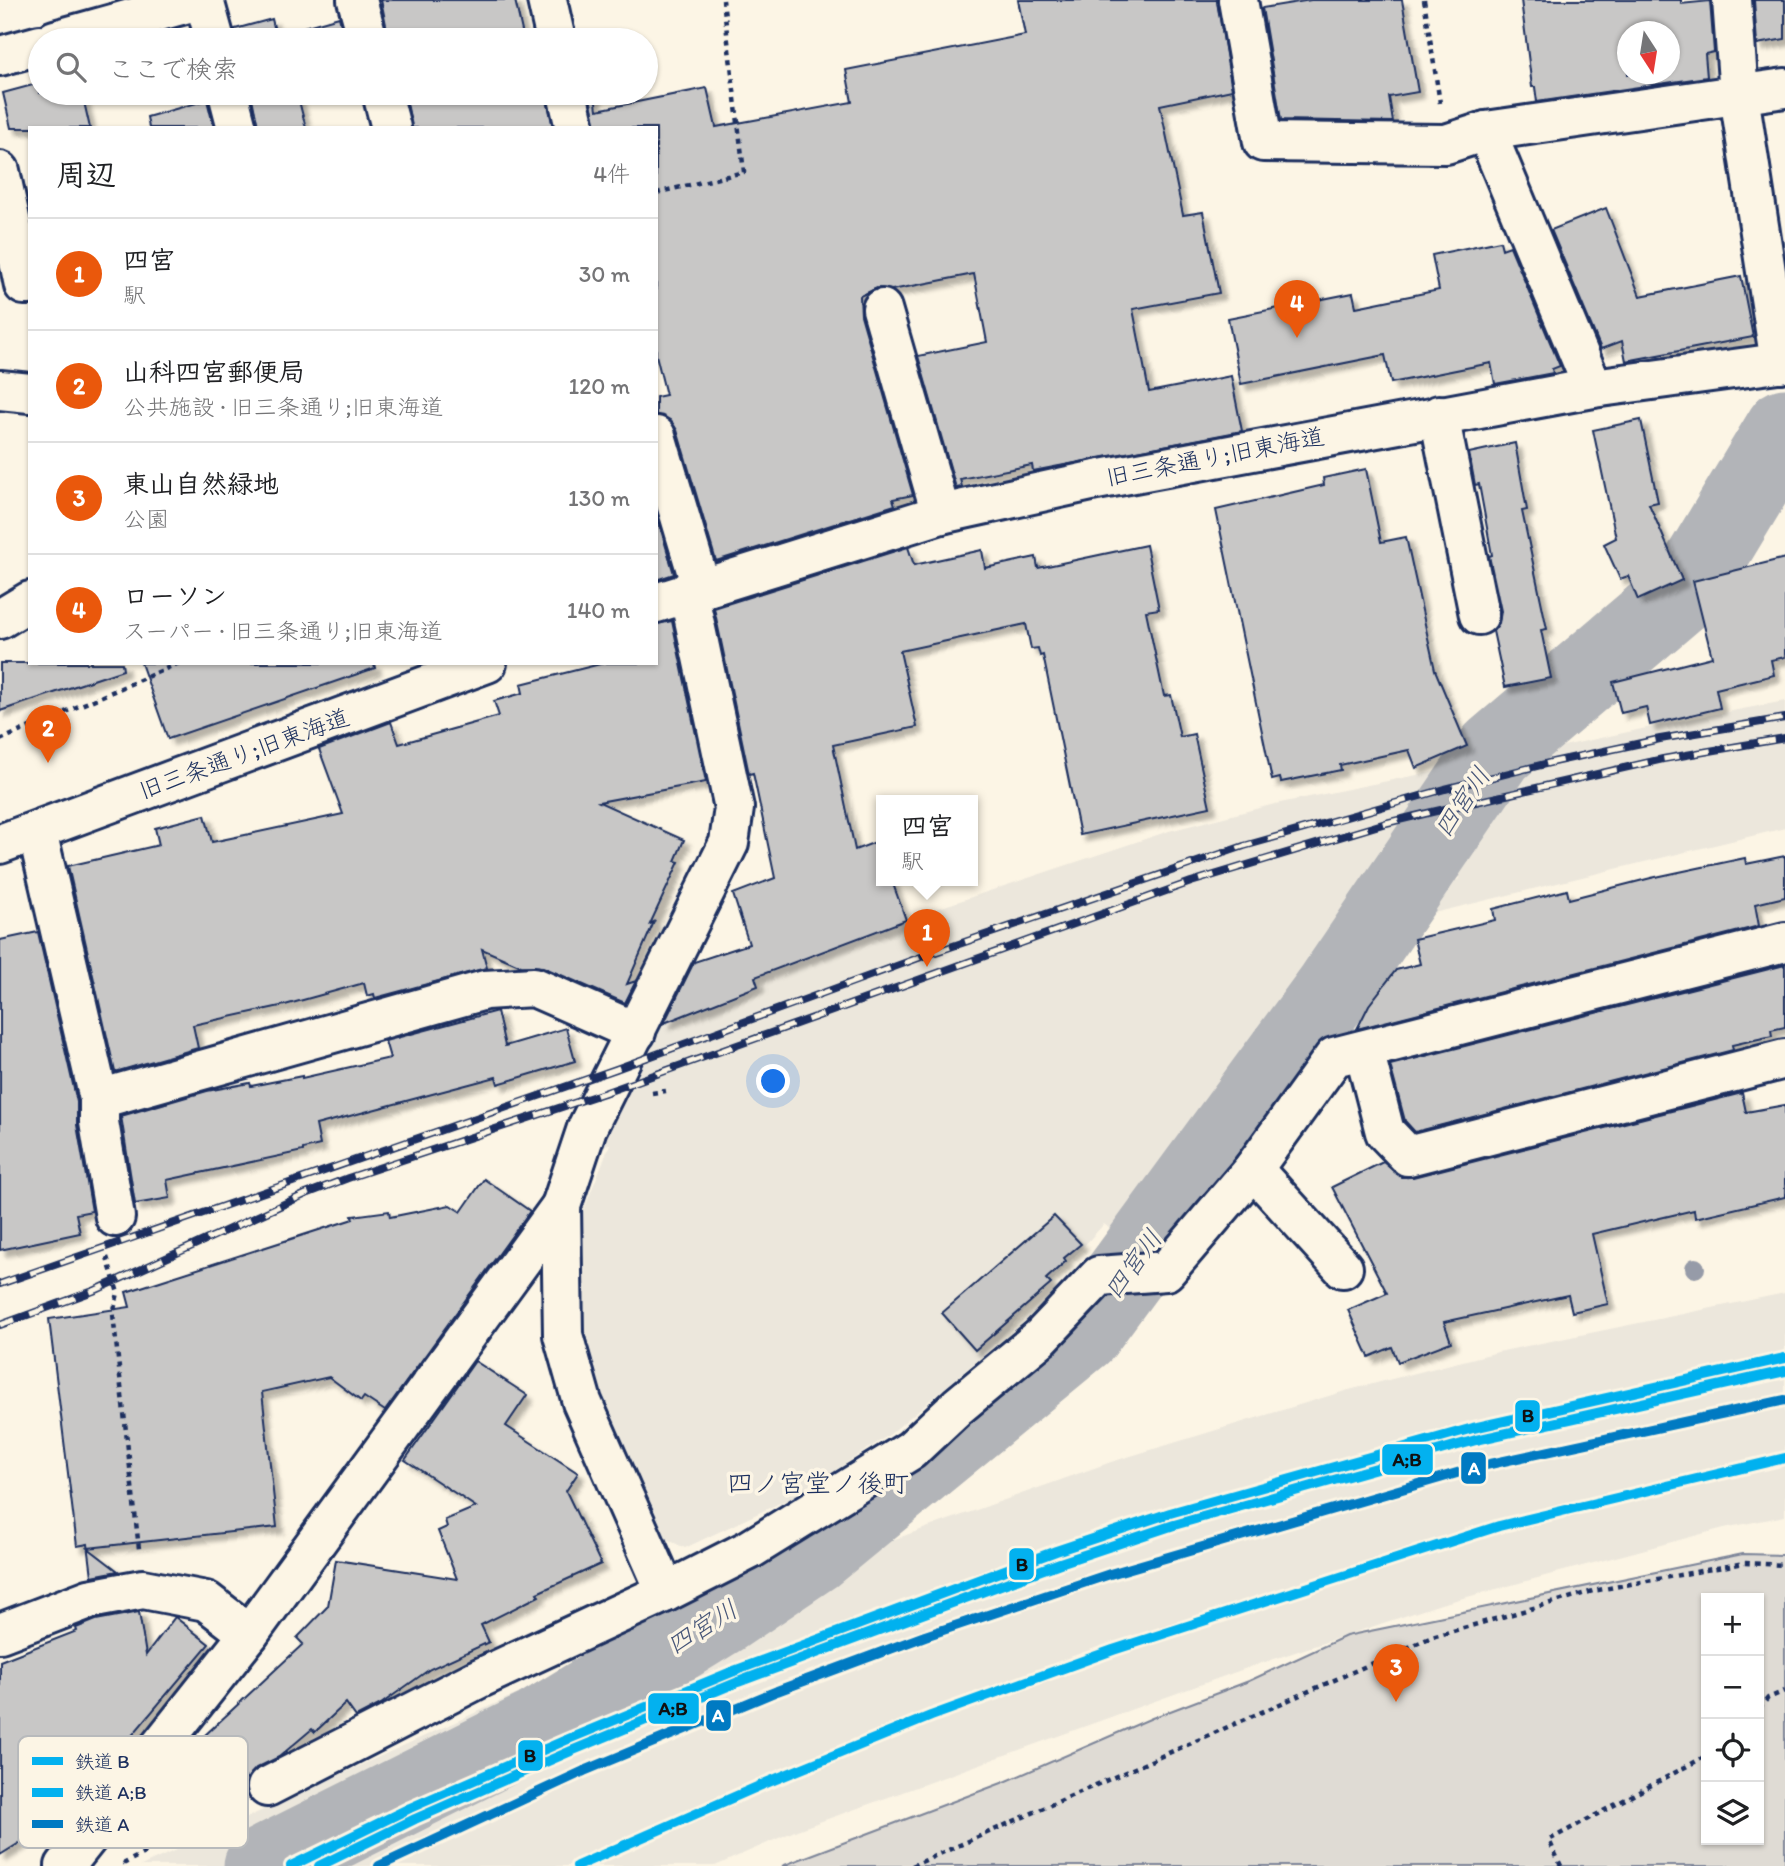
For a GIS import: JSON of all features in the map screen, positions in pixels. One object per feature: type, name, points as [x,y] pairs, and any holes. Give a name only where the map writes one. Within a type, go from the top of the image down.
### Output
[{"type":"street","points":[[73,28],[94,14],[199,0]]},
{"type":"street","points":[[204,0],[212,28]]},
{"type":"street","points":[[357,0],[365,28]]},
{"type":"street","points":[[547,0],[553,28]]},
{"type":"street","points":[[1238,0],[1263,142],[1447,144],[1486,131],[1785,88]]},
{"type":"street","points":[[1732,0],[1739,95],[1783,362]]},
{"type":"street","points":[[0,56],[28,48]]},
{"type":"street","points":[[231,105],[236,126]]},
{"type":"street","points":[[385,105],[390,126]]},
{"type":"street","points":[[570,105],[575,126]]},
{"type":"street","points":[[1486,131],[1593,388]]},
{"type":"street","points":[[0,171],[24,285],[28,285]]},
{"type":"street","points":[[883,309],[941,514]]},
{"type":"street","name":"旧三条通り;旧東海道","points":[[682,593],[941,514],[1097,480],[1593,388],[1783,362]]},
{"type":"street","points":[[0,390],[28,393]]},
{"type":"street","points":[[1440,415],[1479,615]]},
{"type":"street","points":[[168,1736],[249,1633],[561,1206],[586,1128],[729,844],[734,808],[682,593],[658,448]]},
{"type":"street","points":[[0,619],[28,602]]},
{"type":"street","name":"旧三条通り;旧東海道","points":[[0,844],[483,665]]},
{"type":"street","points":[[37,831],[99,1099],[99,1122],[115,1217]]},
{"type":"street","points":[[267,1787],[478,1679],[666,1592],[749,1550],[911,1450],[958,1406],[1040,1338],[1100,1276],[1166,1272],[1253,1169],[1334,1057],[1785,943]]},
{"type":"street","points":[[99,1099],[485,990],[534,987],[636,1032]]},
{"type":"street","points":[[1364,1050],[1385,1132],[1408,1156],[1785,1059]]},
{"type":"street","points":[[1253,1169],[1343,1268]]},
{"type":"street","points":[[561,1206],[564,1335],[582,1402],[666,1592]]},
{"type":"street","points":[[0,1633],[89,1599],[143,1590],[206,1601],[249,1633]]},
{"type":"street","points":[[65,1866],[79,1848]]},
{"type":"path","points":[[658,194],[744,172],[723,0]]},
{"type":"path","points":[[1424,0],[1447,144]]},
{"type":"path","points":[[0,740],[174,665]]},
{"type":"path","points":[[115,1217],[113,1224],[100,1231],[118,1293],[113,1314],[143,1590]]},
{"type":"path","points":[[912,1866],[1432,1637],[1592,1591],[1744,1563],[1785,1565]]},
{"type":"path","points":[[1764,1703],[1768,1698],[1785,1691]]},
{"type":"path","points":[[1561,1866],[1549,1840],[1701,1759]]},
{"type":"path","points":[[248,1797],[267,1787]]},
{"type":"path","points":[[119,1866],[153,1848]]},
{"type":"shaded area","points":[[1785,701],[1785,828],[1409,919],[1404,907],[1459,879],[1446,852],[1458,831],[1513,757]]},
{"type":"shaded area","points":[[1456,767],[1412,844],[1326,950],[1185,1160],[1126,1242],[1104,1224],[988,1351],[889,1435],[799,1494],[685,1548],[658,1535],[575,1344],[579,1222],[610,1144],[595,1146],[656,1026],[758,986],[755,977],[909,918],[1169,831],[1275,804]]},
{"type":"shaded area","points":[[1785,1293],[1785,1516],[1724,1528],[1441,1604],[1244,1669],[797,1830],[715,1866],[141,1866],[180,1848],[248,1848],[248,1817],[503,1700],[881,1550],[884,1543],[1111,1462],[1345,1391],[1498,1352]]},
{"type":"shaded area","points":[[1743,1554],[1785,1555],[1785,1866],[782,1866],[1007,1781],[1152,1718],[1249,1681],[1346,1636]]},
{"type":"building","points":[[381,0],[515,0],[521,28],[387,28]]},
{"type":"building","points":[[1018,0],[1217,0],[1232,90],[1160,105],[1183,215],[1203,212],[1219,293],[1133,309],[1149,392],[1231,376],[1242,431],[1033,471],[1032,465],[960,479],[962,487],[956,488],[918,356],[987,342],[974,274],[892,290],[877,288],[860,296],[861,315],[913,495],[893,499],[895,505],[716,561],[677,430],[670,420],[658,416],[658,397],[666,395],[658,363],[658,126],[596,126],[591,105],[596,105],[597,110],[622,105],[658,105],[658,98],[707,88],[716,127],[852,102],[846,70],[1025,35]]},
{"type":"building","points":[[1311,0],[1402,0],[1418,92],[1389,97],[1393,122],[1281,120],[1262,8]]},
{"type":"building","points":[[1521,0],[1681,0],[1681,4],[1710,1],[1714,52],[1705,54],[1707,77],[1680,81],[1680,21],[1617,21],[1617,84],[1659,84],[1537,102],[1535,87],[1532,87]]},
{"type":"building","points":[[1754,0],[1785,0],[1785,39],[1757,44]]},
{"type":"building","points":[[339,17],[342,28],[300,28]]},
{"type":"building","points":[[272,19],[274,28],[239,28]]},
{"type":"building","points":[[28,86],[28,105],[85,105],[90,126],[11,128],[3,93]]},
{"type":"building","points":[[189,105],[208,105],[214,126],[149,126],[147,117]]},
{"type":"building","points":[[253,105],[300,105],[305,126],[258,126]]},
{"type":"building","points":[[407,105],[548,105],[553,126],[412,126]]},
{"type":"building","points":[[1606,208],[1640,296],[1741,276],[1753,337],[1626,361],[1622,341],[1601,349],[1551,230]]},
{"type":"building","points":[[1500,241],[1502,249],[1510,246],[1560,366],[1552,369],[1553,373],[1495,384],[1491,363],[1391,383],[1385,355],[1241,384],[1228,318],[1353,293],[1356,307],[1439,290],[1432,255]]},
{"type":"building","points":[[1641,420],[1658,502],[1649,504],[1682,580],[1638,600],[1628,576],[1620,579],[1604,544],[1616,538],[1593,430]]},
{"type":"building","points":[[1515,443],[1527,510],[1522,511],[1547,629],[1541,630],[1551,678],[1505,687],[1493,631],[1499,623],[1501,611],[1489,556],[1492,555],[1479,484],[1475,485],[1469,453]]},
{"type":"building","points":[[1366,469],[1381,542],[1406,537],[1435,670],[1467,746],[1416,768],[1409,750],[1340,765],[1341,770],[1281,782],[1280,778],[1272,780],[1216,510],[1324,485],[1323,478]]},
{"type":"building","points":[[658,520],[674,574],[658,579]]},
{"type":"building","points":[[1146,545],[1159,609],[1146,611],[1164,696],[1171,695],[1180,737],[1194,734],[1210,807],[1080,835],[1043,655],[1040,656],[1038,648],[1031,649],[1026,624],[900,651],[917,727],[833,745],[855,850],[876,842],[876,886],[894,886],[906,920],[755,977],[758,986],[664,1023],[694,962],[749,944],[733,894],[775,878],[753,773],[749,774],[714,608],[908,547],[914,565],[982,550],[985,568],[1036,557],[1038,568]]},
{"type":"building","points":[[1785,558],[1785,657],[1771,660],[1774,675],[1716,689],[1720,708],[1650,725],[1646,707],[1621,713],[1613,682],[1712,657],[1693,581]]},
{"type":"building","points":[[672,621],[706,782],[599,802],[684,840],[675,861],[679,862],[650,924],[654,922],[627,984],[636,981],[625,1003],[543,967],[521,966],[482,949],[487,968],[375,998],[374,994],[367,996],[364,983],[285,1005],[193,1025],[198,1048],[115,1072],[68,866],[159,845],[155,828],[205,815],[212,842],[343,814],[319,749],[391,722],[399,744],[499,716],[494,701],[523,693],[521,684],[596,665],[658,665],[658,624]]},
{"type":"building","points":[[0,663],[122,665],[123,670],[0,711]]},
{"type":"building","points":[[142,665],[374,665],[375,668],[168,739]]},
{"type":"building","points":[[1785,856],[1785,897],[1755,904],[1759,926],[1357,1029],[1369,1005],[1396,970],[1420,964],[1414,939],[1495,920],[1493,909],[1567,890],[1569,899],[1745,858],[1746,864]]},
{"type":"building","points":[[38,932],[77,1102],[77,1125],[92,1211],[76,1214],[80,1233],[0,1250],[0,940]]},
{"type":"building","points":[[1785,965],[1785,1027],[1771,1030],[1772,1036],[1732,1045],[1733,1050],[1415,1132],[1405,1121],[1390,1065]]},
{"type":"building","points":[[497,1011],[505,1046],[566,1028],[575,1061],[498,1084],[496,1077],[316,1125],[320,1145],[167,1180],[170,1198],[135,1204],[121,1116],[207,1091],[302,1078],[390,1058],[385,1041]]},
{"type":"building","points":[[1742,1093],[1746,1112],[1785,1105],[1785,1197],[1695,1218],[1694,1210],[1592,1234],[1608,1304],[1572,1312],[1568,1295],[1444,1322],[1451,1342],[1398,1362],[1392,1347],[1369,1357],[1348,1310],[1387,1293],[1332,1187],[1383,1162],[1401,1177],[1413,1177]]},
{"type":"building","points":[[484,1179],[530,1211],[385,1411],[364,1397],[361,1401],[329,1377],[262,1392],[277,1527],[88,1548],[88,1544],[77,1546],[49,1319],[130,1307],[126,1292],[353,1219],[352,1216],[389,1211],[390,1217],[450,1205],[461,1212]]},
{"type":"building","points":[[1054,1216],[1081,1244],[1064,1258],[1066,1261],[1046,1279],[1051,1284],[975,1350],[942,1313]]},
{"type":"building","points":[[475,1361],[527,1395],[506,1426],[578,1473],[566,1491],[601,1564],[537,1593],[539,1596],[481,1625],[489,1642],[430,1669],[381,1704],[356,1717],[346,1703],[315,1732],[312,1729],[279,1757],[256,1768],[248,1778],[248,1736],[204,1736],[303,1644],[297,1638],[328,1606],[336,1560],[457,1579],[438,1531],[447,1527],[445,1520],[476,1507],[405,1460]]},
{"type":"building","points":[[89,1548],[118,1571],[92,1576]]},
{"type":"building","points":[[139,1612],[146,1655],[175,1617],[209,1644],[132,1736],[18,1736],[18,1844],[0,1855],[0,1661],[77,1631],[76,1628],[96,1620]]},
{"type":"waterway","name":"四宮川","points":[[263,1866],[539,1728],[724,1614],[813,1554],[1082,1333],[1335,988],[1496,751],[1690,586],[1785,428]]},
{"type":"railway","points":[[0,1284],[616,1069],[921,957],[1244,846],[1445,789],[1553,762],[1660,739],[1785,718]]},
{"type":"railway","points":[[0,1325],[96,1290],[306,1194],[348,1178],[604,1093],[1191,882],[1386,823],[1663,759],[1785,738]]},
{"type":"rail line","name":"B","points":[[291,1866],[410,1808],[566,1740],[734,1671],[1056,1551],[1170,1513],[1473,1428],[1785,1358]]},
{"type":"rail line","name":"A;B","points":[[319,1866],[415,1819],[738,1682],[1060,1563],[1174,1525],[1476,1440],[1785,1371]]},
{"type":"rail line","name":"A","points":[[379,1866],[584,1771],[777,1691],[925,1636],[1110,1574],[1481,1466],[1785,1400]]},
{"type":"rail line","name":"B","points":[[577,1866],[766,1783],[931,1716],[1113,1650],[1499,1526],[1785,1458]]},
{"type":"place","name":"ローソン","points":[[1297,338]]},
{"type":"place","name":"山科四宮郵便局","points":[[48,763]]},
{"type":"place","name":"四宮","points":[[927,967]]},
{"type":"place","name":"東山自然緑地","points":[[1396,1702]]},
{"type":"district","name":"四ノ宮堂ノ後町","points":[[818,1483]]}]
